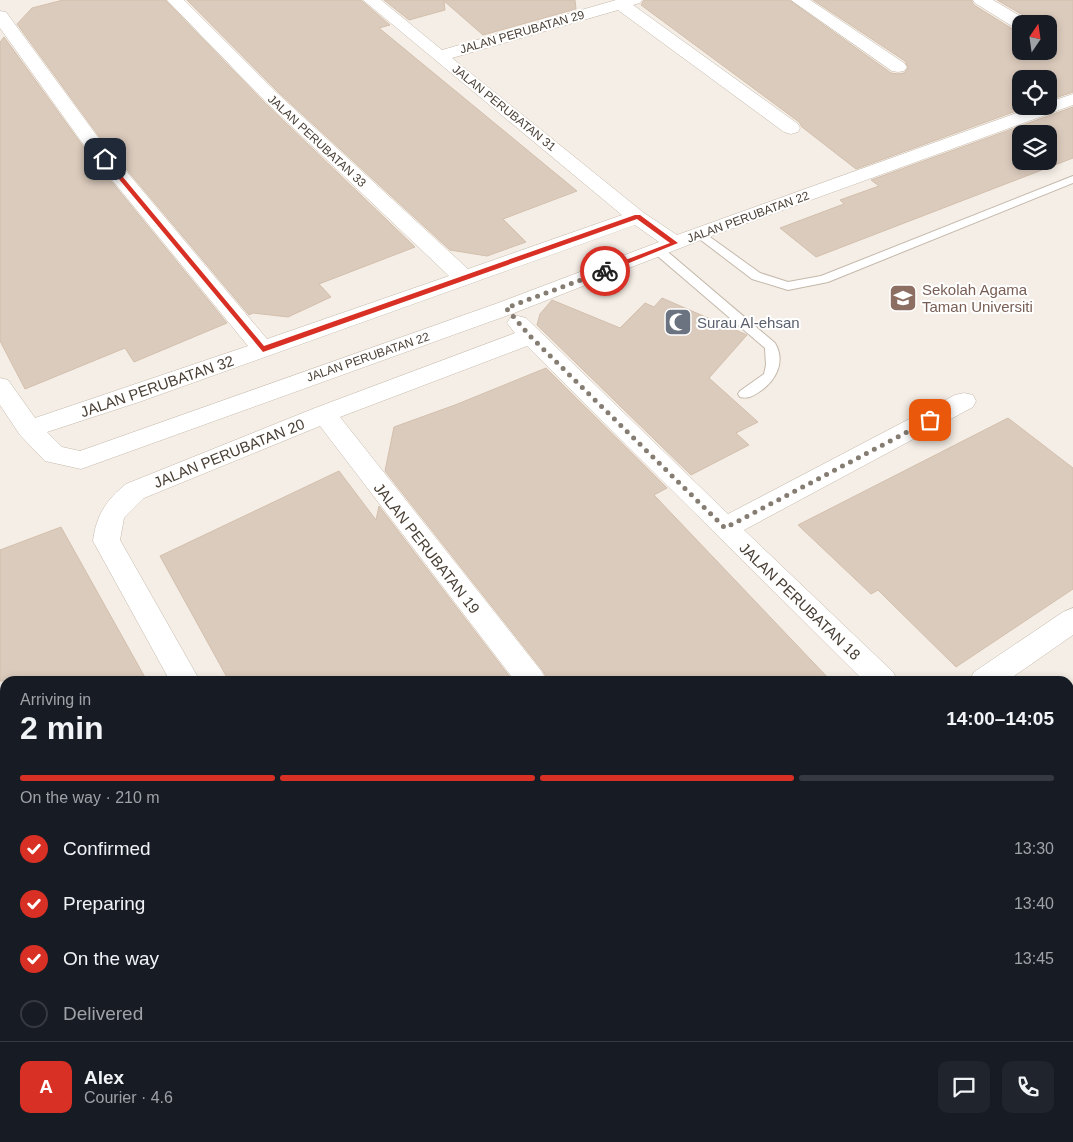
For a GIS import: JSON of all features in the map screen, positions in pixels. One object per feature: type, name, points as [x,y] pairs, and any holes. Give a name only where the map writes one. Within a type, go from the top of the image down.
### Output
[{"type":"street","name":"JALAN PERUBATAN 33","points":[[175,0],[271,97],[464,278]]},
{"type":"street","name":"JALAN PERUBATAN 31","points":[[371,0],[637,217]]},
{"type":"street","points":[[799,0],[898,67]]},
{"type":"street","points":[[981,0],[1012,19]]},
{"type":"street","name":"JALAN PERUBATAN 29","points":[[439,56],[627,2]]},
{"type":"street","points":[[627,2],[791,128]]},
{"type":"street","points":[[0,16],[93,144],[263,349]]},
{"type":"street","name":"JALAN PERUBATAN 22","points":[[0,386],[29,429],[54,454],[81,460],[115,450],[244,400],[506,308],[699,234],[1073,100]]},
{"type":"street","name":"JALAN PERUBATAN 32","points":[[29,429],[130,396],[637,217]]},
{"type":"street","points":[[637,217],[666,247]]},
{"type":"street","name":"JALAN PERUBATAN 18","points":[[506,308],[530,336],[877,676]]},
{"type":"street","name":"JALAN PERUBATAN 20","points":[[182,676],[106,541],[107,524],[117,506],[135,491],[324,414],[530,336]]},
{"type":"street","points":[[725,528],[964,402]]},
{"type":"street","name":"JALAN PERUBATAN 19","points":[[324,414],[528,676]]},
{"type":"street","points":[[991,676],[1073,620]]},
{"type":"lane","points":[[699,234],[756,276],[788,286],[824,279],[1073,178]]},
{"type":"lane","points":[[666,247],[771,346],[774,366],[768,381],[745,394]]},
{"type":"building","points":[[63,0],[165,0],[264,102],[415,247],[319,284],[331,297],[288,317],[253,313],[249,315],[101,139],[17,24],[32,8]]},
{"type":"building","points":[[187,0],[361,0],[390,25],[379,28],[577,191],[503,219],[526,242],[487,256],[450,250],[278,92]]},
{"type":"building","points":[[384,0],[575,0],[576,9],[483,35],[444,1],[445,10],[409,20]]},
{"type":"building","points":[[644,0],[789,0],[891,73],[898,74],[904,73],[908,68],[905,61],[813,0],[971,0],[974,5],[1012,29],[1012,60],[1058,60],[1058,15],[1023,15],[997,0],[1073,0],[1073,92],[1057,97],[1057,70],[1012,70],[1012,113],[856,169],[802,127],[799,122],[641,5]]},
{"type":"building","points":[[4,37],[85,149],[227,323],[134,362],[125,348],[25,389],[0,341],[0,42]]},
{"type":"building","points":[[1073,107],[1073,158],[1057,164],[1057,125],[1023,125],[1051,115],[1057,115],[1057,113]]},
{"type":"building","points":[[1012,129],[1012,170],[1042,170],[816,257],[780,228],[844,204],[840,200],[879,186],[871,180]]},
{"type":"building","points":[[662,298],[747,335],[709,378],[758,422],[736,433],[749,445],[691,475],[537,325],[540,314],[552,300],[620,328],[645,303],[654,307]]},
{"type":"building","points":[[546,368],[667,488],[654,495],[826,676],[546,676],[385,471],[394,427],[455,405]]},
{"type":"building","points":[[1008,418],[1073,468],[1073,589],[956,667],[878,590],[871,594],[798,525]]},
{"type":"building","points":[[339,471],[376,520],[379,506],[509,676],[226,676],[160,556]]},
{"type":"building","points":[[61,527],[144,676],[0,676],[0,550]]},
{"type":"way so far","points":[[605,271],[506,308],[530,336],[725,528],[930,420]]},
{"type":"place","name":"Sekolah Agama Taman Universiti","points":[[903,298]]},
{"type":"place","name":"Surau Al-ehsan","points":[[678,322]]},
{"type":"route","points":[[105,159],[263,349],[637,217],[675,243],[605,271]]}]
